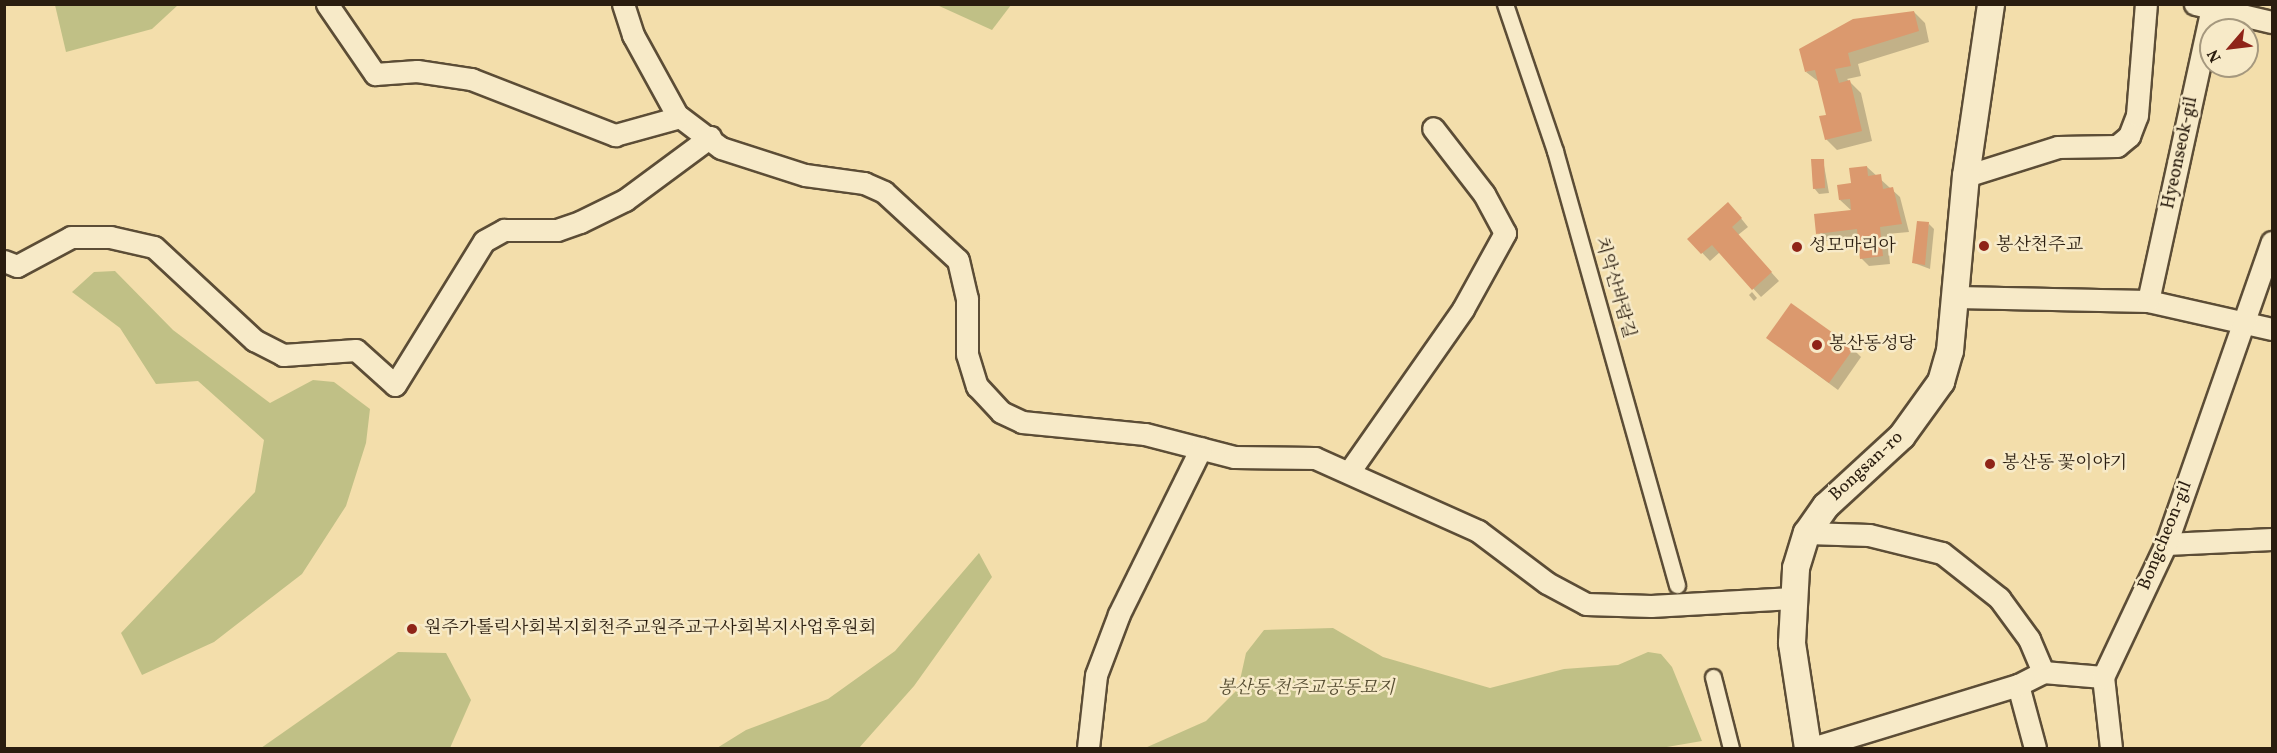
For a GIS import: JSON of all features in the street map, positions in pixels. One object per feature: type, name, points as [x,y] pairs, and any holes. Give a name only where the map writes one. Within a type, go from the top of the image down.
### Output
[{"type":"street","points":[[327,4],[375,74],[417,71],[471,79],[615,135],[678,117]]},
{"type":"street","points":[[623,4],[633,34],[678,117],[710,137],[721,148],[805,175],[864,183],[884,192],[946,244],[965,279],[972,374],[1000,412],[1032,424],[1145,434],[1234,457],[1315,458],[1478,531],[1547,583],[1586,604],[1651,606],[1793,598]]},
{"type":"street","name":"치악산바람길","points":[[1505,4],[1556,152],[1677,585]]},
{"type":"street","name":"Bongsan-ro","points":[[1991,4],[1965,176],[1950,351],[1926,409],[1826,506],[1807,533],[1793,598],[1797,691],[1810,748],[2018,685],[2043,672]]},
{"type":"street","points":[[1965,176],[2058,147],[2117,146],[2129,136],[2137,115],[2146,4]]},
{"type":"street","points":[[2207,6],[2272,22]]},
{"type":"street","name":"Hyeonseok-gil","points":[[2148,301],[2207,6]]},
{"type":"street","points":[[1349,472],[1463,309],[1505,233],[1484,194],[1433,128]]},
{"type":"street","points":[[4,261],[17,266],[71,237],[110,237],[154,248],[254,340],[283,355],[356,350],[395,386],[484,242],[504,230],[557,230],[580,222],[625,200],[710,137]]},
{"type":"street","name":"Bongcheon-gil","points":[[2103,677],[2166,544],[2272,242]]},
{"type":"street","points":[[1956,297],[2148,301],[2272,329]]},
{"type":"street","points":[[1088,748],[1100,665],[1201,448]]},
{"type":"street","points":[[1807,533],[1869,535],[1942,553],[1999,598],[2029,639],[2043,672],[2103,677],[2111,748]]},
{"type":"street","points":[[2166,544],[2272,539]]},
{"type":"street","points":[[1713,677],[1731,748]]},
{"type":"street","points":[[2018,685],[2035,748]]},
{"type":"green space","points":[[55,4],[178,5],[152,29],[66,52]]},
{"type":"green space","points":[[937,5],[1011,5],[992,30]]},
{"type":"green space","points":[[115,271],[173,330],[270,403],[313,380],[334,382],[370,409],[366,443],[346,506],[302,574],[214,642],[142,675],[121,633],[255,492],[264,440],[198,381],[156,384],[120,328],[72,292],[94,272]]},
{"type":"green space","points":[[979,553],[992,577],[914,686],[859,748],[717,748],[746,730],[828,699],[895,651]]},
{"type":"green space","name":"봉산동 천주교공동묘지","points":[[1333,628],[1383,657],[1490,688],[1564,669],[1618,665],[1648,652],[1661,654],[1672,667],[1702,741],[1661,748],[1145,748],[1206,721],[1238,689],[1246,653],[1264,630]]},
{"type":"green space","points":[[398,652],[446,653],[471,700],[450,748],[261,748]]},
{"type":"building","points":[[1914,11],[1919,31],[1848,53],[1851,66],[1835,69],[1839,83],[1850,80],[1862,131],[1825,140],[1819,116],[1826,115],[1815,70],[1805,72],[1799,49],[1853,19]]},
{"type":"building","points":[[1811,159],[1824,159],[1825,188],[1813,189]]},
{"type":"building","points":[[1867,166],[1868,176],[1881,174],[1883,189],[1893,187],[1902,224],[1880,227],[1883,256],[1860,259],[1857,229],[1816,234],[1814,214],[1851,210],[1850,199],[1839,200],[1837,185],[1851,183],[1849,168]]},
{"type":"building","points":[[1728,202],[1742,218],[1732,227],[1772,272],[1752,290],[1712,245],[1701,254],[1687,239]]},
{"type":"building","points":[[1917,221],[1929,222],[1925,265],[1912,263]]},
{"type":"building","points":[[1791,303],[1854,348],[1829,383],[1766,338]]},
{"type":"place","name":"봉산천주교","points":[[1984,246]]},
{"type":"place","name":"성모마리아","points":[[1797,247]]},
{"type":"place","name":"봉산동성당","points":[[1817,345]]},
{"type":"place","name":"봉산동 꽃이야기","points":[[1990,464]]},
{"type":"place","name":"원주가톨릭사회복지회천주교원주교구사회복지사업후원회","points":[[412,629]]}]
